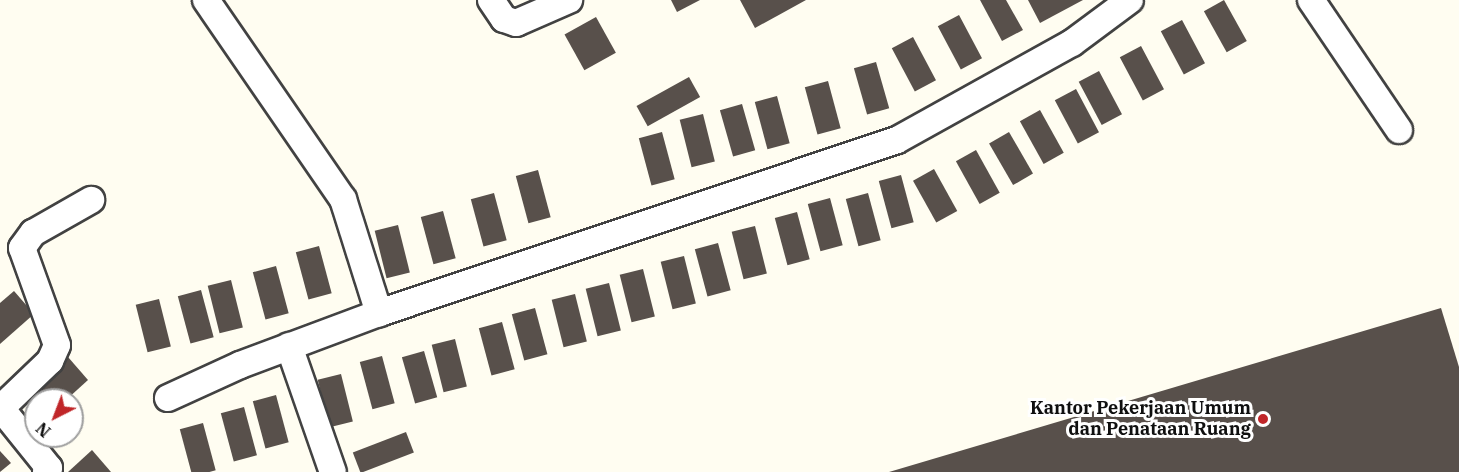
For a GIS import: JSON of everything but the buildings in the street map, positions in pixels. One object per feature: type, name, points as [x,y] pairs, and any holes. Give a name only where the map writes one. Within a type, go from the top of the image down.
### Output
[{"type":"street","points":[[206,0],[342,199],[380,313]]},
{"type":"street","points":[[491,0],[504,19],[516,22],[569,0]]},
{"type":"street","points":[[168,398],[289,346],[380,313],[897,140],[1072,43],[1130,0]]},
{"type":"street","points":[[1311,0],[1399,130]]},
{"type":"street","points":[[46,472],[49,468],[1,407],[50,361],[57,345],[22,248],[33,233],[91,200]]},
{"type":"street","points":[[289,346],[333,472]]},
{"type":"place","name":"Kantor Pekerjaan Umum dan Penataan Ruang","points":[[1263,419]]}]
